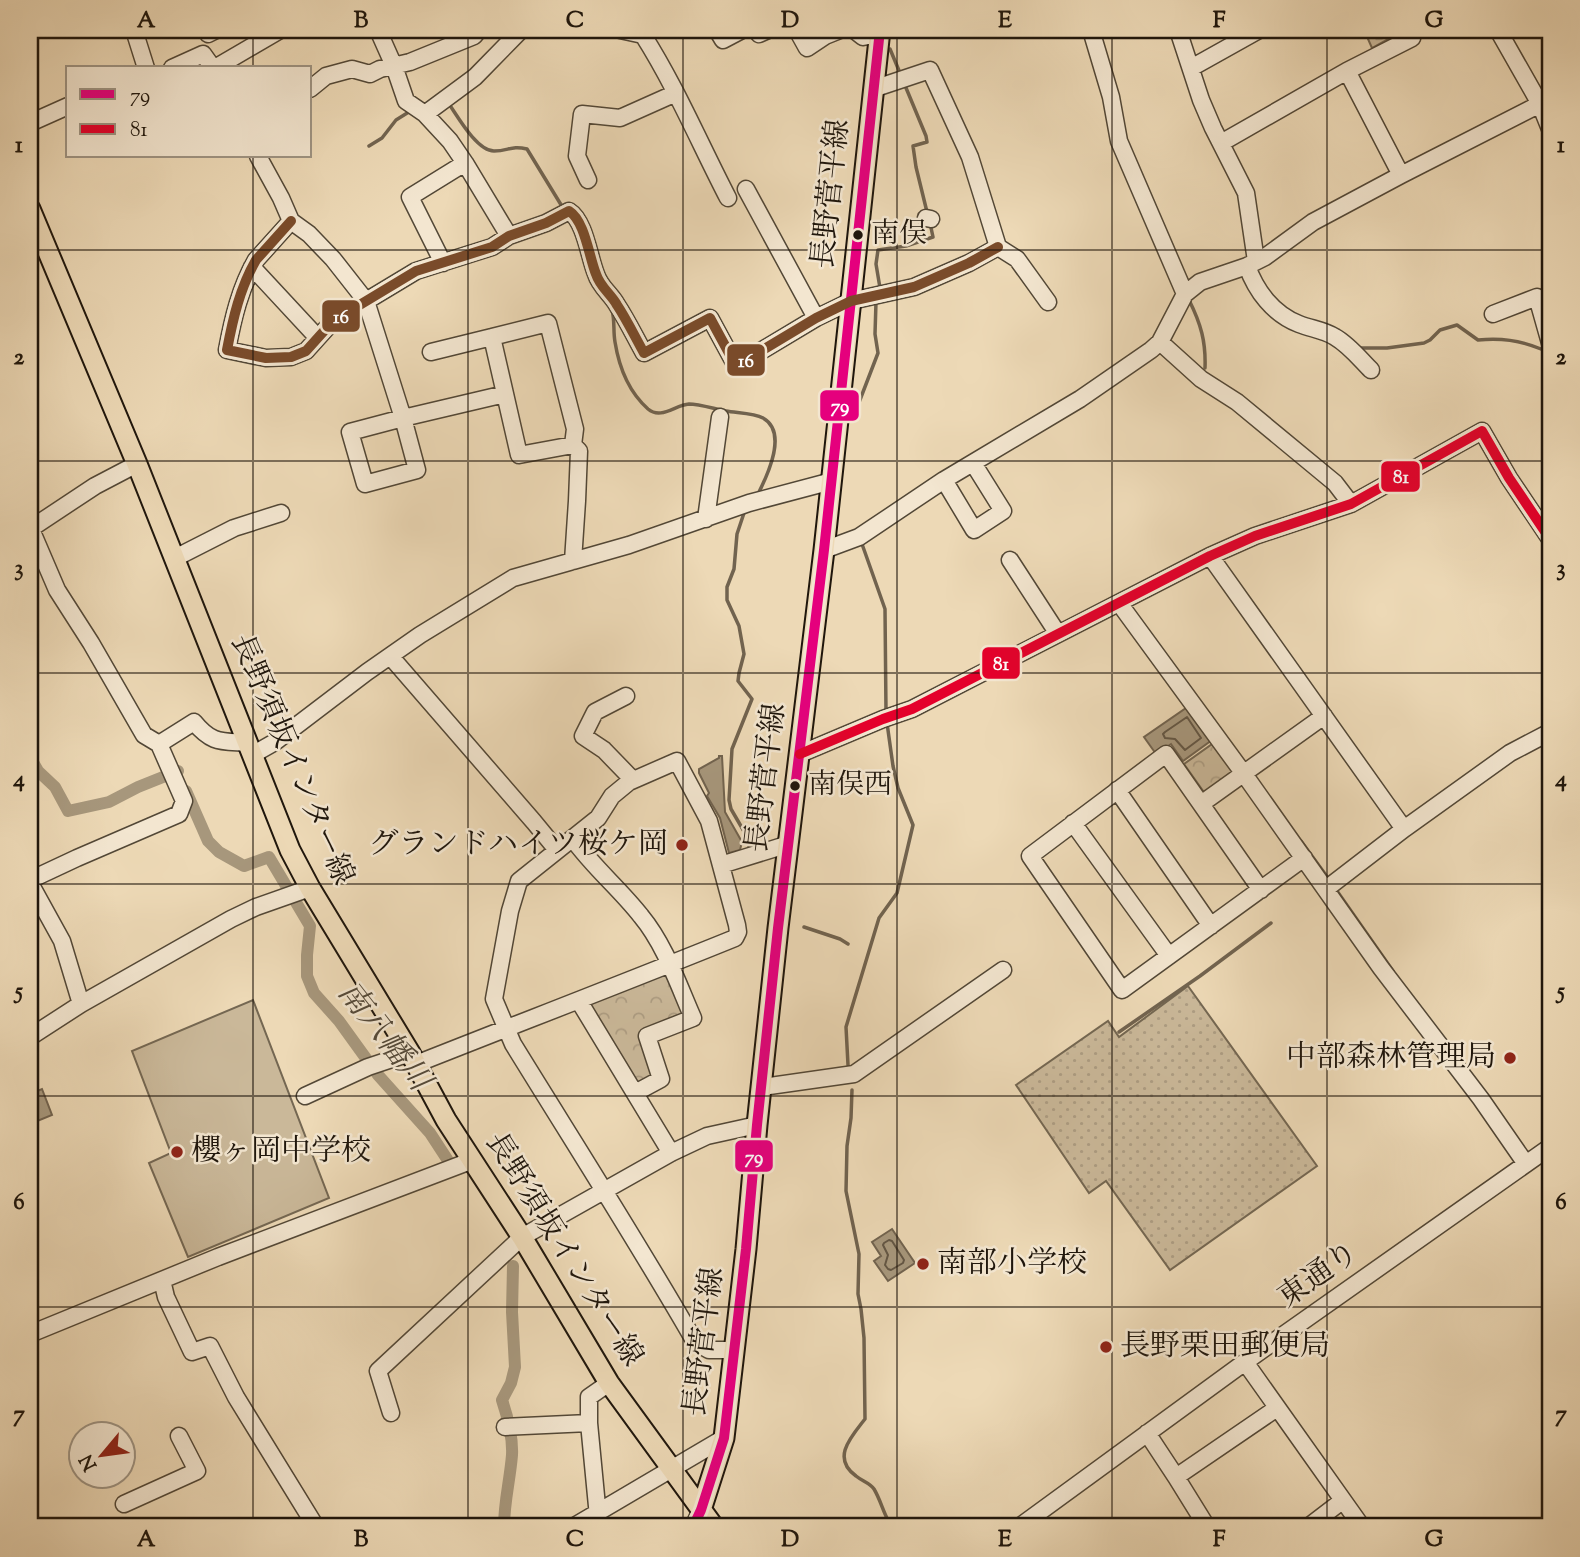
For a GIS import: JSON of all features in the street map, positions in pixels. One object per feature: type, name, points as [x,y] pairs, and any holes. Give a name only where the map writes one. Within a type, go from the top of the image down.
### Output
[{"type":"main road","name":"長野菅平線","points":[[697,1518],[724,1438],[880,32]]},
{"type":"main road","name":"長野須坂インター線","points":[[30,209],[175,558],[290,850],[297,893],[413,1059],[446,1120],[522,1237],[609,1383],[671,1469],[697,1518]]},
{"type":"main road","points":[[697,1518],[714,1527]]},
{"type":"street","points":[[134,30],[145,66]]},
{"type":"street","points":[[217,66],[280,30]]},
{"type":"street","points":[[378,30],[406,101],[425,114],[450,141],[509,236]]},
{"type":"street","points":[[312,87],[326,76],[352,69],[370,74],[422,57],[474,36],[479,30]]},
{"type":"street","points":[[425,114],[475,76],[521,30]]},
{"type":"street","points":[[620,30],[644,32],[728,198]]},
{"type":"street","points":[[717,30],[723,40],[742,30]]},
{"type":"street","points":[[756,30],[759,34],[768,30]]},
{"type":"street","points":[[797,30],[807,48],[840,30]]},
{"type":"street","points":[[854,30],[863,37],[880,32]]},
{"type":"street","points":[[1091,30],[1111,97],[1119,141],[1185,294]]},
{"type":"street","points":[[1178,30],[1201,100],[1246,193],[1252,281],[1261,296],[1283,316],[1338,339],[1371,370]]},
{"type":"street","points":[[1191,68],[1259,30]]},
{"type":"street","points":[[1498,30],[1545,101],[1550,129]]},
{"type":"street","points":[[1221,143],[1347,71],[1412,38]]},
{"type":"street","points":[[176,66],[203,54],[212,66]]},
{"type":"street","points":[[873,89],[930,70],[971,157],[998,247],[1017,259],[1048,302]]},
{"type":"street","points":[[1347,71],[1401,175]]},
{"type":"street","points":[[588,180],[577,156],[582,114],[620,118],[676,93]]},
{"type":"street","points":[[824,550],[859,537],[944,480],[1080,399],[1151,350],[1160,342],[1185,294],[1200,282],[1265,257],[1313,222],[1545,101]]},
{"type":"street","points":[[30,123],[66,107]]},
{"type":"street","points":[[259,158],[290,221],[309,234],[333,259],[366,301],[403,418],[416,470],[365,484],[351,432],[403,418],[505,394]]},
{"type":"street","points":[[443,263],[410,197],[465,163]]},
{"type":"street","points":[[746,189],[816,318]]},
{"type":"street","points":[[290,221],[251,267],[234,313],[227,350],[266,358],[290,357],[306,351],[332,321],[416,271],[492,247],[509,236],[546,223],[569,211],[574,214],[586,239],[595,273],[617,304],[644,353],[710,318],[736,366],[850,301],[914,287],[998,247]]},
{"type":"street","points":[[251,267],[317,337]]},
{"type":"street","points":[[1493,314],[1537,297],[1550,343]]},
{"type":"street","points":[[431,352],[548,323],[575,429],[573,445],[579,452],[573,561]]},
{"type":"street","points":[[492,337],[519,455],[573,445]]},
{"type":"street","points":[[1160,342],[1201,379],[1237,402],[1335,483],[1351,504]]},
{"type":"street","points":[[706,519],[720,417]]},
{"type":"street","points":[[800,754],[912,709],[1210,556],[1255,536],[1351,504],[1482,431],[1509,478],[1550,539]]},
{"type":"street","points":[[944,480],[974,530],[1003,511],[973,463]]},
{"type":"street","points":[[81,1004],[62,941],[30,881],[179,814],[184,801],[159,744],[144,735],[57,590],[30,528],[95,486],[136,464]]},
{"type":"street","points":[[159,744],[194,722],[214,740],[250,749],[275,742],[420,635],[513,578],[629,545],[750,503],[832,481]]},
{"type":"street","points":[[175,558],[234,528],[281,513]]},
{"type":"street","points":[[1210,556],[1404,829]]},
{"type":"street","points":[[1010,560],[1058,634]]},
{"type":"street","points":[[1119,603],[1381,968],[1526,1164]]},
{"type":"street","points":[[391,657],[557,850]]},
{"type":"street","points":[[626,696],[596,712],[583,736],[604,750],[633,780]]},
{"type":"street","points":[[1201,804],[1324,716]]},
{"type":"street","points":[[1326,889],[1510,753],[1550,732]]},
{"type":"street","points":[[1261,890],[1167,754],[1030,856],[1122,990],[1169,956],[1211,926],[1261,890],[1304,859]]},
{"type":"street","points":[[305,1096],[371,1066],[413,1059],[506,1028],[735,938],[738,932],[709,821],[677,761],[633,780],[612,796],[598,818],[519,881],[510,911],[494,999],[506,1028],[519,1054],[626,1224],[695,1342],[709,1350],[734,1350]]},
{"type":"street","points":[[1117,790],[1211,926]]},
{"type":"street","points":[[1073,823],[1169,956]]},
{"type":"street","points":[[573,839],[643,918],[669,965],[693,1018],[647,1036],[661,1079],[635,1093]]},
{"type":"street","points":[[721,865],[789,844]]},
{"type":"street","points":[[30,1037],[81,1004],[231,919],[297,893]]},
{"type":"street","points":[[762,1087],[854,1074],[1003,970]]},
{"type":"street","points":[[579,1001],[671,1153]]},
{"type":"street","points":[[391,1413],[379,1371],[522,1237],[671,1153],[707,1136],[757,1125]]},
{"type":"street","name":"東通り","points":[[1019,1527],[1245,1362],[1550,1147]]},
{"type":"street","points":[[30,1334],[473,1160]]},
{"type":"street","points":[[162,1280],[166,1297],[192,1352],[209,1346],[236,1397],[316,1527]]},
{"type":"street","points":[[1245,1362],[1362,1527]]},
{"type":"street","points":[[599,1520],[589,1423],[589,1397],[609,1383]]},
{"type":"street","points":[[1176,1477],[1277,1408]]},
{"type":"street","points":[[509,1427],[589,1423]]},
{"type":"street","points":[[1147,1433],[1207,1527]]},
{"type":"street","points":[[124,1504],[197,1471],[179,1436]]},
{"type":"street","points":[[573,1527],[599,1520],[671,1469],[724,1438]]},
{"type":"street","points":[[1308,1527],[1342,1501]]},
{"type":"green space","points":[[1364,30],[1404,30],[1372,48]]},
{"type":"green space","points":[[1215,742],[1237,773],[1206,795],[1184,764]]},
{"type":"green space","points":[[668,971],[687,1014],[640,1032],[656,1075],[635,1087],[586,1004]]},
{"type":"green space","points":[[1188,986],[1317,1166],[1170,1270],[1106,1181],[1089,1193],[1016,1085],[1108,1021],[1119,1037]]},
{"type":"green space","points":[[253,1000],[329,1198],[188,1257],[149,1163],[171,1153],[132,1051]]},
{"type":"water","points":[[1189,706],[1212,740],[1183,761],[1171,744],[1156,754],[1144,737]]},
{"type":"water","points":[[722,756],[725,812],[742,842],[740,850],[729,853],[720,818],[707,796],[709,793],[699,773],[699,769]]},
{"type":"water","points":[[42,1089],[52,1115],[30,1124],[30,1094]]},
{"type":"water","points":[[892,1229],[915,1263],[888,1281],[874,1261],[881,1256],[872,1242]]},
{"type":"waterway","points":[[890,49],[900,73]]},
{"type":"waterway","points":[[904,83],[926,136],[927,142],[913,146],[927,212]]},
{"type":"waterway","points":[[449,104],[468,132],[488,150],[527,149],[563,208]]},
{"type":"waterway","points":[[369,146],[382,138],[396,120],[412,110]]},
{"type":"waterway","points":[[880,288],[876,264],[878,250],[906,246],[933,237],[930,223]]},
{"type":"waterway","points":[[1189,300],[1202,333],[1205,368]]},
{"type":"waterway","points":[[858,405],[878,353],[875,334],[876,302]]},
{"type":"waterway","points":[[612,310],[615,342],[622,370],[635,395],[648,409],[663,413],[693,404],[755,415],[770,424],[774,433],[774,454],[759,492]]},
{"type":"waterway","points":[[1357,348],[1387,348],[1424,343],[1440,330],[1457,325],[1478,340],[1510,340],[1541,349]]},
{"type":"waterway","points":[[744,513],[737,534],[734,569],[727,587],[727,600],[739,626],[744,654],[738,681],[752,699],[732,749],[729,800],[731,809],[749,840],[749,846]]},
{"type":"waterway","points":[[862,544],[885,609],[886,712]]},
{"type":"waterway","name":"南八幡川","points":[[30,704],[30,728]]},
{"type":"waterway","points":[[848,1065],[846,1027],[879,918],[897,893],[913,825],[898,788],[887,723]]},
{"type":"waterway","name":"南八幡川","points":[[30,757],[38,771],[55,787],[68,811],[109,802],[178,771]]},
{"type":"waterway","name":"南八幡川","points":[[186,791],[208,841],[219,852],[244,866],[269,857],[310,926],[307,976],[314,993],[339,1021],[378,1075],[430,1133],[447,1159]]},
{"type":"waterway","points":[[1301,841],[1328,878]]},
{"type":"waterway","points":[[1337,891],[1393,971]]},
{"type":"waterway","points":[[1119,1032],[1271,923]]},
{"type":"waterway","points":[[804,927],[848,944]]},
{"type":"waterway","points":[[852,1090],[846,1191],[859,1254],[858,1294],[864,1338],[865,1419],[849,1440],[844,1455],[849,1469],[874,1489],[888,1520],[885,1527]]},
{"type":"waterway","name":"南八幡川","points":[[504,1527],[512,1448],[510,1427],[502,1400],[511,1383],[515,1367],[513,1266]]},
{"type":"transit line","name":"79","points":[[693,1527],[724,1438],[778,928],[824,550],[880,30]]},
{"type":"transit line","name":"16","points":[[291,221],[256,260],[250,271],[238,304],[227,350],[266,358],[291,357],[306,351],[333,321],[416,271],[492,247],[509,236],[546,223],[569,211],[583,231],[598,279],[615,301],[644,353],[710,318],[736,366],[816,318],[851,301],[914,287],[998,247]]},
{"type":"transit line","name":"81","points":[[800,754],[912,709],[1210,556],[1255,536],[1351,504],[1482,431],[1509,478],[1550,539]]},
{"type":"place","name":"南俣","points":[[858,235]]},
{"type":"place","name":"南俣西","points":[[795,786]]},
{"type":"place","name":"グランドハイツ桜ケ岡","points":[[682,845]]},
{"type":"place","name":"中部森林管理局","points":[[1510,1058]]},
{"type":"place","name":"櫻ヶ岡中学校","points":[[177,1152]]},
{"type":"place","name":"南部小学校","points":[[923,1264]]},
{"type":"place","name":"長野栗田郵便局","points":[[1106,1347]]}]
